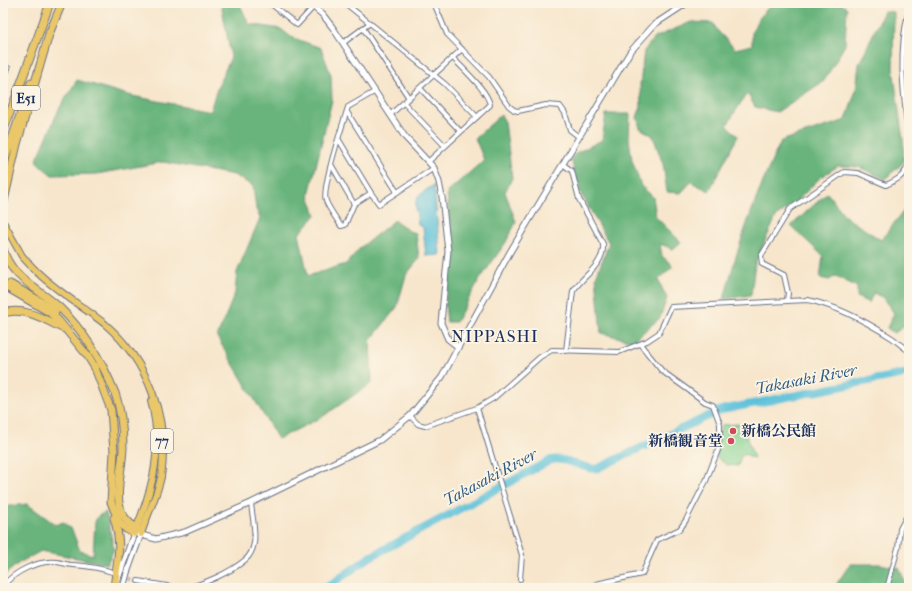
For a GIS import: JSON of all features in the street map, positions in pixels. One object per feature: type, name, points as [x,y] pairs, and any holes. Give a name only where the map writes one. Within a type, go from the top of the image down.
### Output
[{"type":"highway","name":"E51","points":[[3,132],[50,3]]},
{"type":"highway","name":"E51","points":[[3,165],[50,31],[62,3]]},
{"type":"highway","points":[[3,205],[17,144],[50,31]]},
{"type":"highway","points":[[3,124],[13,102]]},
{"type":"highway","points":[[3,249],[7,260],[13,269],[29,286],[58,306],[97,353],[120,409],[123,446],[118,501],[126,520],[137,532]]},
{"type":"highway","points":[[3,280],[45,304],[59,316],[72,323]]},
{"type":"highway","points":[[3,285],[49,312],[58,320],[64,329],[88,355],[102,384],[111,410],[114,452],[111,502],[120,544],[115,588]]},
{"type":"highway","points":[[3,313],[11,311],[27,312],[40,316],[64,329]]},
{"type":"highway","points":[[111,502],[119,522],[126,529],[137,532]]},
{"type":"main road","name":"77","points":[[3,222],[22,256],[39,274],[105,325],[130,352],[150,394],[158,444],[153,482],[137,532]]},
{"type":"street","points":[[270,3],[297,25],[314,4],[343,43],[405,137],[434,168],[439,182],[448,251],[441,323],[448,339],[458,346]]},
{"type":"street","points":[[345,3],[435,75],[477,117]]},
{"type":"street","points":[[434,3],[445,31],[489,77],[512,109],[518,110],[546,105],[560,106],[565,113],[570,130],[579,137]]},
{"type":"street","points":[[137,532],[156,539],[185,532],[251,503],[380,440],[410,416],[442,377],[510,252],[564,165],[630,52],[655,24],[687,3]]},
{"type":"street","points":[[909,10],[901,57],[901,77],[909,141]]},
{"type":"street","points":[[343,43],[370,23]]},
{"type":"street","points":[[363,28],[409,98]]},
{"type":"street","points":[[390,115],[462,49]]},
{"type":"street","points":[[429,161],[490,105],[489,101],[479,87],[453,58]]},
{"type":"street","points":[[3,81],[8,68]]},
{"type":"street","points":[[420,88],[460,131]]},
{"type":"street","points":[[371,193],[354,204],[347,223],[341,226],[326,201],[325,194],[331,166],[348,107],[374,92]]},
{"type":"street","points":[[404,103],[445,146]]},
{"type":"street","points":[[347,112],[397,192]]},
{"type":"street","points":[[339,140],[379,204],[434,168]]},
{"type":"street","points":[[787,300],[788,293],[784,275],[762,264],[761,256],[790,209],[844,172],[858,173],[886,185],[898,180],[906,171],[909,163]]},
{"type":"street","points":[[564,165],[572,171],[579,200],[603,244],[603,250],[595,268],[578,284],[573,291],[566,351]]},
{"type":"street","points":[[331,166],[354,204]]},
{"type":"street","points":[[410,416],[418,424],[425,426],[477,408],[499,394],[540,357],[552,350],[619,352],[640,344],[659,333],[670,307],[808,300],[829,306],[892,338],[909,351]]},
{"type":"street","points":[[596,584],[642,574],[657,540],[680,529],[686,520],[706,481],[718,450],[720,424],[712,405],[705,402],[662,371],[640,344]]},
{"type":"street","points":[[477,408],[522,555],[520,579]]},
{"type":"street","points":[[183,588],[192,587],[207,581],[245,560],[250,554],[255,532],[251,503]]},
{"type":"street","points":[[887,588],[898,548],[900,529],[909,512]]},
{"type":"street","points":[[115,588],[137,532]]},
{"type":"street","points":[[124,588],[137,532]]},
{"type":"street","points":[[3,586],[28,568],[38,564],[56,562],[86,565],[112,572]]},
{"type":"street","points":[[138,581],[178,588]]},
{"type":"green space","points":[[221,3],[239,3],[249,24],[281,29],[291,37],[321,48],[331,75],[332,100],[309,195],[316,215],[299,234],[308,276],[346,264],[360,248],[395,220],[409,231],[416,233],[419,259],[406,275],[397,307],[370,341],[372,383],[322,417],[278,439],[217,337],[235,293],[237,272],[260,218],[256,209],[253,186],[234,175],[163,162],[97,174],[52,175],[36,162],[59,109],[77,80],[132,96],[210,111],[217,88],[231,57]]},
{"type":"green space","points":[[772,3],[840,3],[847,8],[845,45],[824,81],[777,112],[755,107],[747,93],[727,125],[738,136],[709,191],[691,182],[681,193],[667,192],[663,164],[653,136],[640,128],[637,117],[641,107],[640,85],[644,51],[654,38],[691,22],[713,23],[717,30],[735,49],[752,45],[752,32],[757,21]]},
{"type":"green space","points":[[884,11],[894,12],[893,68],[904,147],[903,163],[885,179],[859,167],[838,166],[821,177],[797,201],[776,217],[755,263],[751,295],[724,299],[735,258],[749,218],[781,141],[846,120],[856,90],[859,64]]},
{"type":"green space","points":[[606,114],[630,114],[629,139],[632,160],[641,186],[653,197],[656,217],[681,242],[673,249],[660,244],[662,256],[673,266],[658,280],[667,298],[660,318],[633,341],[601,333],[596,277],[609,243],[580,192],[571,159],[576,153],[602,140]]},
{"type":"green space","points":[[501,115],[505,122],[512,178],[505,192],[516,222],[506,242],[478,282],[456,322],[447,322],[445,304],[452,255],[447,192],[484,160],[475,138]]},
{"type":"green space","points":[[827,193],[847,218],[881,240],[909,204],[909,324],[894,333],[887,328],[894,313],[882,297],[873,293],[869,303],[857,297],[857,287],[836,276],[829,280],[820,278],[823,256],[791,226]]},
{"type":"green space","points":[[740,424],[744,430],[754,458],[749,457],[747,454],[741,456],[738,466],[727,465],[716,457],[721,425]]},
{"type":"green space","points":[[27,504],[56,525],[63,522],[72,530],[80,551],[93,555],[95,522],[98,516],[106,512],[114,549],[107,564],[41,551],[19,563],[3,576],[3,507]]},
{"type":"green space","points":[[850,564],[880,564],[899,568],[908,588],[834,588]]},
{"type":"water","points":[[434,185],[440,255],[426,256],[423,227],[418,225],[416,201],[421,194]]},
{"type":"waterway","name":"Takasaki River","points":[[326,588],[370,557],[551,460],[557,459],[568,461],[596,469],[721,410],[909,373]]},
{"type":"tunnel","points":[[118,575],[138,581]]},
{"type":"place","name":"新橋公民館","points":[[733,431]]},
{"type":"place","name":"新橋観音堂","points":[[731,441]]},
{"type":"district","name":"NIPPASHI","points":[[495,336]]}]
